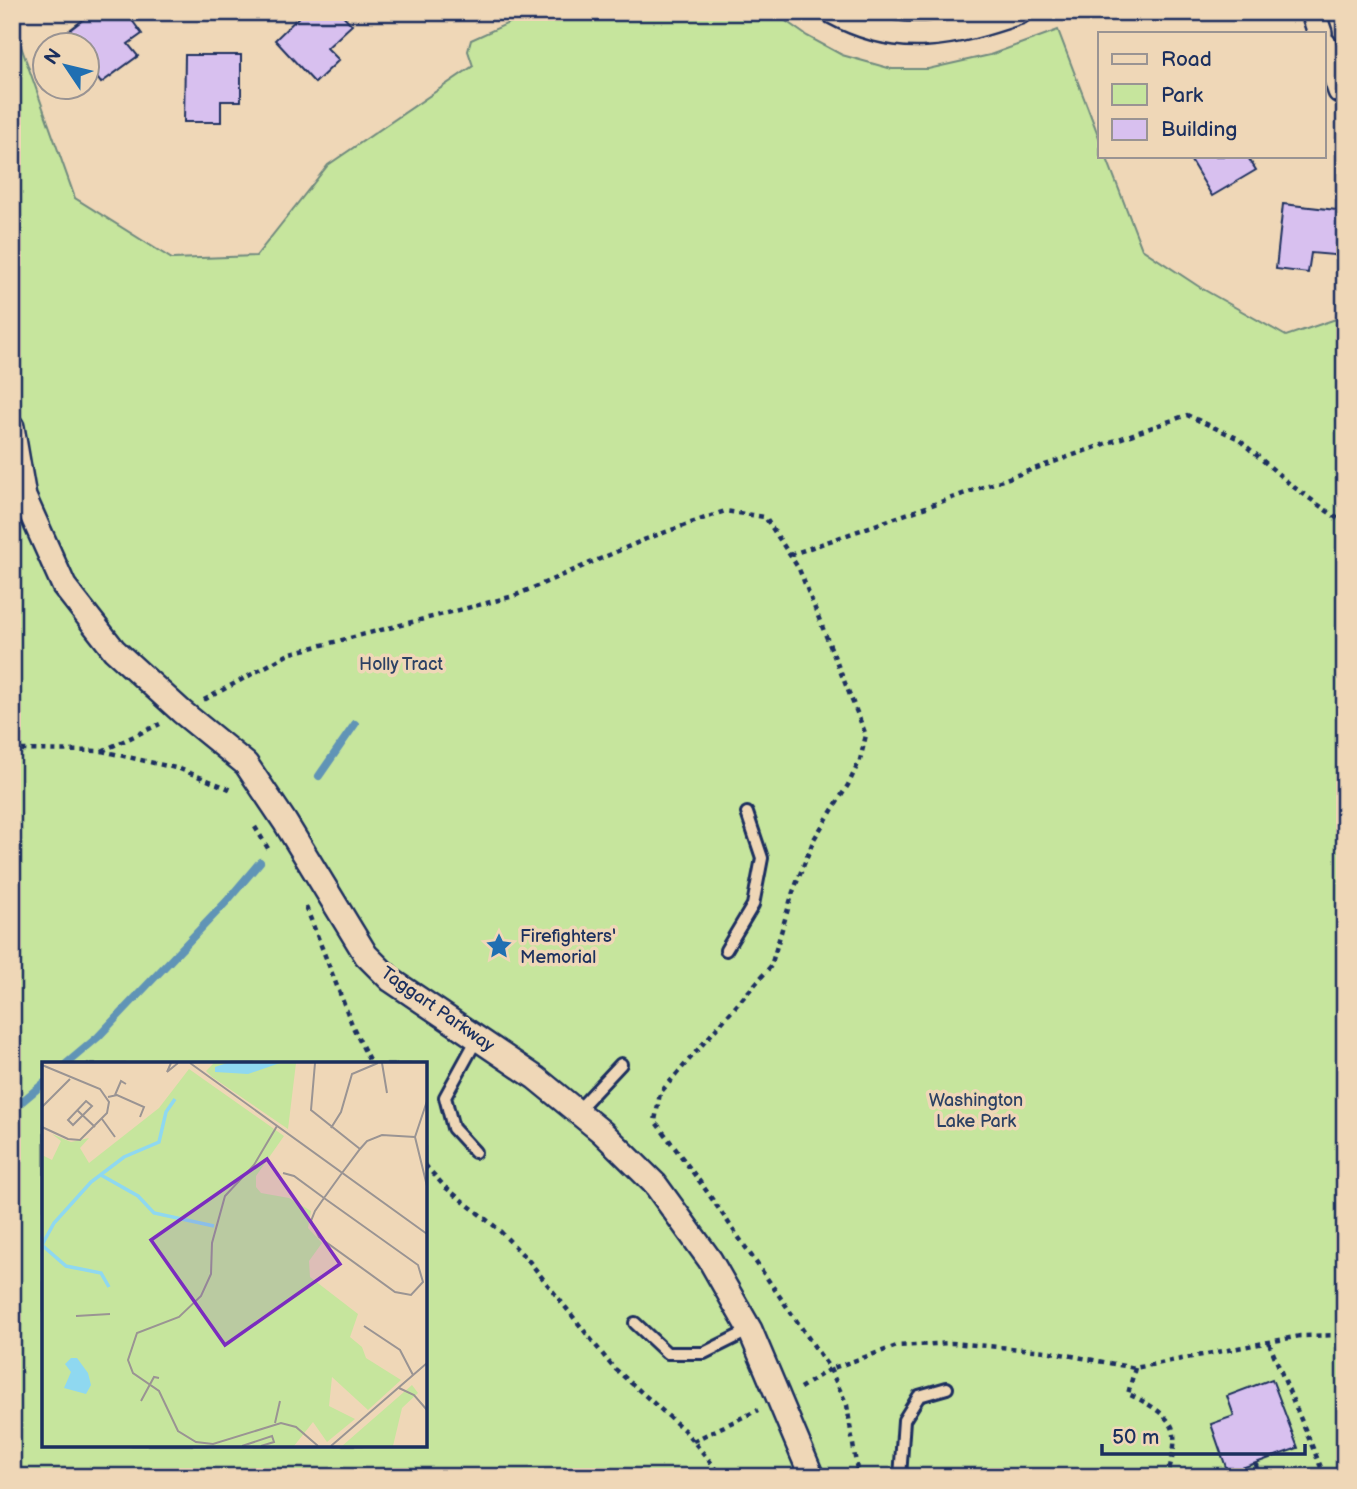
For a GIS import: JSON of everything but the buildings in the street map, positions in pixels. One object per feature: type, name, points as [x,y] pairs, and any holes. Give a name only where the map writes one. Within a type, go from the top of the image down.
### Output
[{"type":"street","points":[[833,12],[884,32],[905,35],[951,33],[1018,12]]},
{"type":"street","points":[[1313,12],[1320,32]]},
{"type":"street","points":[[1326,50],[1340,91]]},
{"type":"street","name":"Taggart Parkway","points":[[12,427],[24,497],[64,586],[114,650],[182,712],[246,764],[285,822],[366,955],[391,980],[536,1078],[603,1132],[655,1184],[710,1260],[750,1329],[812,1477]]},
{"type":"lane","points":[[726,950],[753,905],[762,858],[747,813]]},
{"type":"lane","points":[[475,1152],[453,1128],[445,1097],[478,1037]]},
{"type":"lane","points":[[577,1111],[621,1064]]},
{"type":"lane","points":[[635,1323],[667,1353],[704,1353],[750,1329]]},
{"type":"lane","points":[[900,1477],[904,1420],[919,1396],[947,1388]]},
{"type":"path","points":[[790,555],[1187,415],[1237,438],[1291,485],[1345,524]]},
{"type":"path","points":[[198,703],[292,653],[514,596],[646,539],[725,511],[765,517],[799,569],[866,735],[860,760],[848,785],[814,839],[793,892],[771,966],[660,1093],[654,1121],[703,1186],[831,1369],[847,1405],[858,1477]]},
{"type":"path","points":[[102,751],[164,722]]},
{"type":"path","points":[[12,747],[19,750],[102,751],[180,769],[231,789],[239,801]]},
{"type":"path","points":[[253,824],[275,859]]},
{"type":"path","points":[[305,905],[369,1062]]},
{"type":"path","points":[[427,1166],[445,1187],[497,1228],[529,1261],[590,1342],[612,1366],[684,1430],[723,1477]]},
{"type":"path","points":[[831,1369],[897,1346],[952,1343],[1046,1351],[1135,1368],[1300,1336],[1345,1335]]},
{"type":"path","points":[[1269,1343],[1325,1477]]},
{"type":"path","points":[[1135,1368],[1128,1394],[1149,1402],[1172,1427],[1173,1449],[1167,1477]]},
{"type":"path","points":[[1256,1464],[1258,1477]]},
{"type":"green space","points":[[533,12],[773,12],[807,36],[842,55],[892,69],[928,69],[990,55],[1058,30],[1098,135],[1098,158],[1107,158],[1142,249],[1201,288],[1286,336],[1345,316],[1345,1477],[12,1477],[12,21],[32,77],[32,102],[41,102],[75,198],[172,259],[256,256],[328,165],[473,66],[468,51],[471,40]]},
{"type":"waterway","points":[[319,776],[355,724]]},
{"type":"waterway","points":[[68,1062],[98,1037],[227,901],[260,862]]},
{"type":"waterway","points":[[12,1110],[42,1085]]},
{"type":"place","name":"Firefighters' Memorial","points":[[499,946]]},
{"type":"park label","name":"Holly Tract","points":[[401,664]]},
{"type":"park label","name":"Washington Lake Park","points":[[976,1110]]}]
